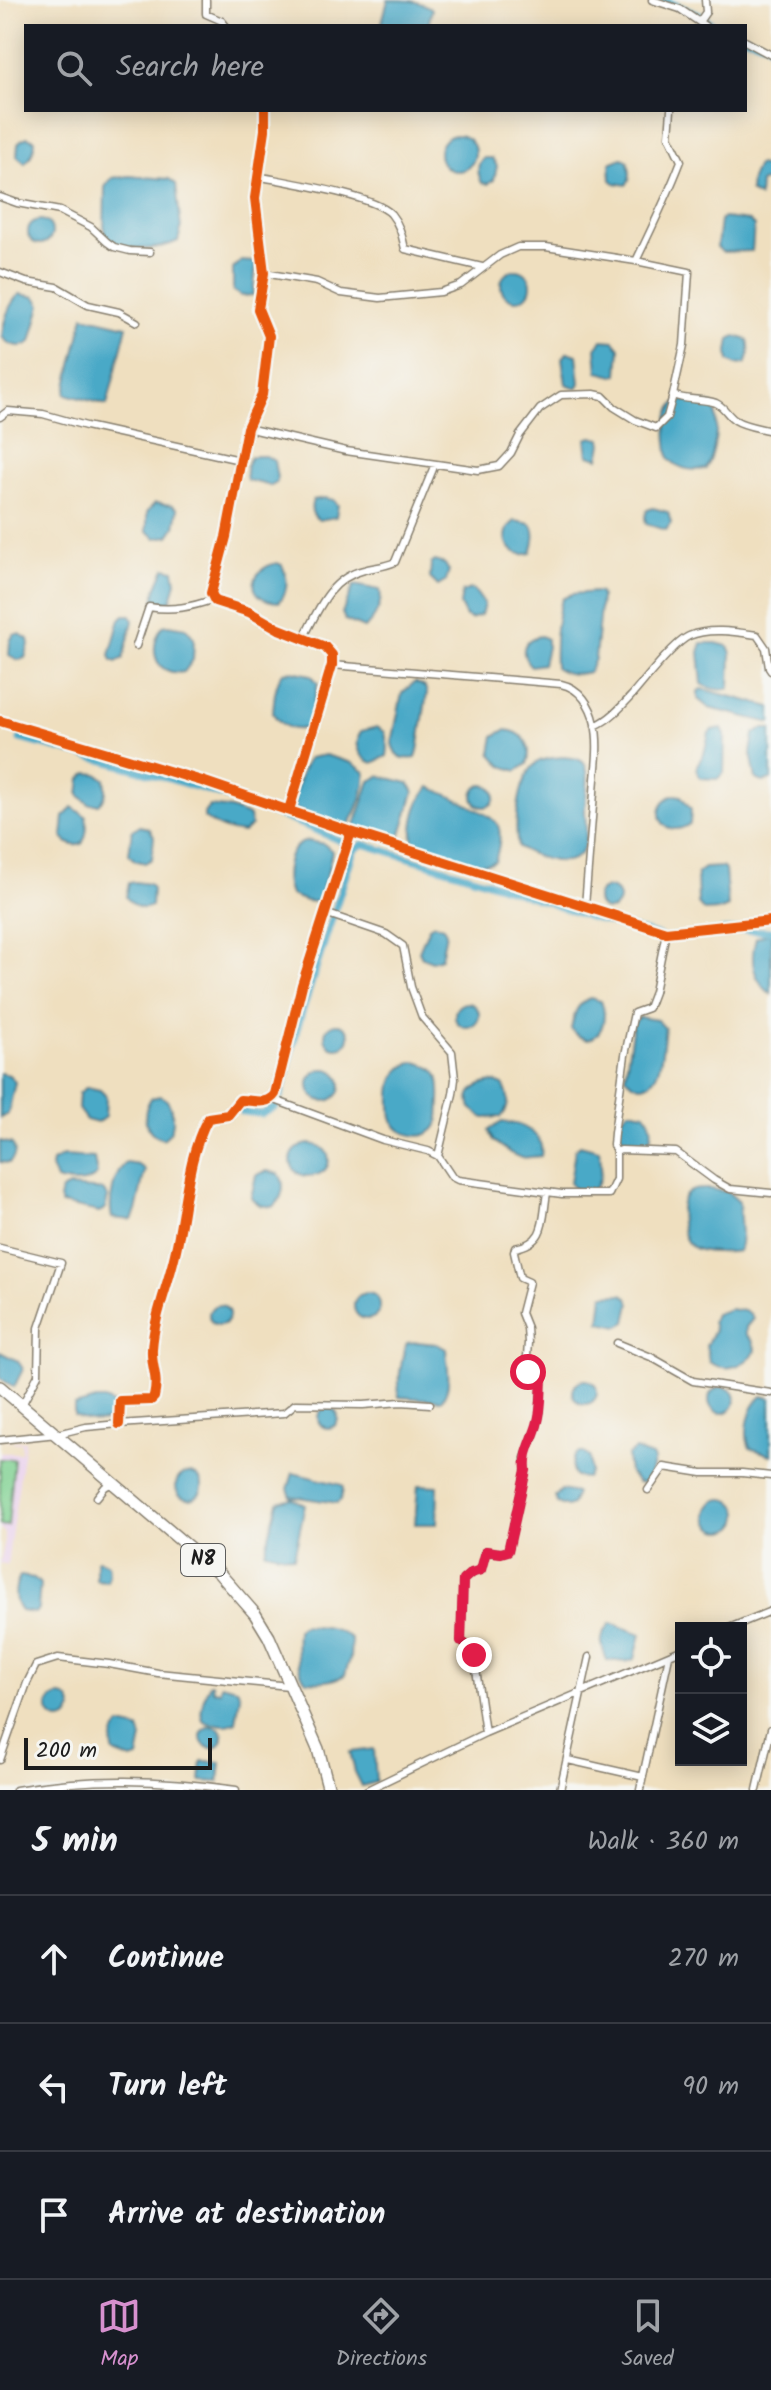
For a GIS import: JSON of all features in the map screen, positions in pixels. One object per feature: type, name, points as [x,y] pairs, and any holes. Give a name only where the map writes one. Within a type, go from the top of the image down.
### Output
[{"type":"highway","name":"N8","points":[[0,1387],[219,1573],[247,1604],[269,1637],[318,1749],[329,1790]]},
{"type":"street","points":[[206,0],[206,14],[224,24]]},
{"type":"street","points":[[652,0],[680,9],[702,24],[706,12],[705,0]]},
{"type":"street","points":[[747,42],[771,55]]},
{"type":"street","points":[[214,599],[211,593],[226,537],[247,428],[262,395],[269,336],[258,309],[264,273],[255,198],[265,112]]},
{"type":"street","points":[[636,261],[681,161],[669,136],[671,112]]},
{"type":"street","points":[[257,176],[373,204],[389,211],[400,226],[405,249],[482,267]]},
{"type":"street","points":[[0,197],[60,211],[91,227],[114,247],[150,252]]},
{"type":"street","points":[[247,428],[346,451],[478,470],[499,466],[540,409],[561,395],[603,396],[635,420],[656,428],[667,417],[684,345],[689,272],[636,261],[546,247],[518,247],[482,267],[461,285],[441,292],[380,298],[341,293],[317,282],[264,273]]},
{"type":"street","points":[[0,272],[26,282],[57,287],[88,305],[119,312],[137,322]]},
{"type":"street","points":[[673,395],[715,403],[726,408],[733,419],[771,431]]},
{"type":"street","points":[[0,417],[8,411],[43,414],[240,460]]},
{"type":"street","points":[[303,639],[330,591],[343,578],[395,562],[435,464]]},
{"type":"street","points":[[136,646],[149,607],[174,609],[214,599],[325,647],[332,655],[332,665],[289,810]]},
{"type":"street","points":[[595,726],[624,704],[689,636],[734,631],[757,635],[766,648],[771,671]]},
{"type":"street","points":[[332,665],[561,684],[579,692],[590,709],[597,752],[585,906]]},
{"type":"street","points":[[0,721],[202,781],[666,932],[771,921]]},
{"type":"street","points":[[119,1424],[120,1401],[151,1400],[158,1383],[152,1351],[162,1293],[175,1255],[193,1158],[204,1125],[208,1118],[228,1115],[240,1100],[266,1102],[272,1099],[278,1086],[302,985],[351,832]]},
{"type":"street","points":[[325,913],[386,934],[403,946],[411,987],[422,1017],[452,1052],[453,1094],[438,1156]]},
{"type":"street","points":[[272,1099],[352,1129],[428,1151],[438,1156],[452,1177],[458,1180],[547,1193],[609,1194],[616,1179],[614,1133],[634,1013],[648,1008],[666,932]]},
{"type":"street","points":[[616,1152],[676,1152],[730,1189],[771,1193]]},
{"type":"street","points":[[485,1733],[473,1650],[461,1641],[463,1580],[481,1570],[486,1551],[508,1551],[526,1470],[525,1458],[537,1426],[542,1378],[526,1369],[527,1328],[521,1313],[529,1282],[520,1278],[514,1252],[515,1248],[533,1244],[538,1237],[547,1193]]},
{"type":"street","points":[[0,1248],[61,1263],[39,1328],[38,1375],[22,1405]]},
{"type":"street","points":[[617,1343],[651,1357],[693,1381],[771,1393]]},
{"type":"street","points":[[0,1440],[57,1434],[86,1427],[284,1413],[295,1404],[430,1404]]},
{"type":"street","points":[[648,1490],[664,1467],[702,1473],[771,1476]]},
{"type":"street","points":[[97,1497],[114,1482]]},
{"type":"street","points":[[744,1622],[771,1611]]},
{"type":"street","points":[[367,1790],[485,1733],[675,1653]]},
{"type":"street","points":[[640,1790],[669,1656]]},
{"type":"street","points":[[560,1790],[589,1657]]},
{"type":"street","points":[[0,1760],[36,1665],[58,1658],[158,1673],[289,1686]]},
{"type":"street","points":[[757,1790],[771,1729]]},
{"type":"street","points":[[568,1760],[643,1777]]},
{"type":"street","points":[[16,1790],[56,1783],[108,1781],[183,1782],[236,1790]]},
{"type":"street","points":[[102,1790],[108,1781]]},
{"type":"shaded area","points":[[0,1441],[25,1441],[7,1565],[0,1564],[5,1533],[0,1525],[8,1526],[14,1460],[0,1459],[0,1453],[21,1453],[22,1443]]},
{"type":"green space","points":[[0,1459],[14,1459],[8,1526],[0,1525]]},
{"type":"water","points":[[388,0],[417,2],[432,9],[428,24],[382,24]]},
{"type":"water","points":[[457,135],[470,140],[475,153],[470,166],[457,171],[444,166],[439,153],[444,140]]},
{"type":"water","points":[[27,137],[35,140],[35,144],[33,153],[25,163],[17,156],[18,144]]},
{"type":"water","points":[[483,158],[492,158],[497,166],[494,180],[488,184],[482,183],[479,173]]},
{"type":"water","points":[[622,158],[627,160],[630,170],[626,185],[611,180],[610,163]]},
{"type":"water","points":[[757,165],[771,167],[771,183],[760,183],[759,197],[750,192]]},
{"type":"water","points":[[112,178],[169,179],[176,184],[181,229],[178,241],[140,249],[121,245],[104,234],[105,187]]},
{"type":"water","points":[[35,220],[45,220],[52,227],[52,237],[45,244],[35,244],[28,237],[28,227]]},
{"type":"water","points":[[720,220],[749,221],[754,226],[752,251],[722,252],[717,247]]},
{"type":"water","points":[[241,261],[254,262],[256,266],[253,295],[241,296],[233,291],[233,269]]},
{"type":"water","points":[[516,270],[527,274],[531,285],[527,296],[516,300],[505,296],[501,285],[505,274]]},
{"type":"water","points":[[20,294],[36,297],[41,305],[31,342],[19,346],[2,337],[7,313]]},
{"type":"water","points":[[84,316],[127,326],[107,405],[65,394]]},
{"type":"water","points":[[735,336],[748,340],[749,353],[745,364],[736,365],[729,361],[730,339]]},
{"type":"water","points":[[602,340],[614,341],[620,348],[618,374],[614,376],[598,372],[596,348]]},
{"type":"water","points":[[568,352],[577,355],[580,383],[577,388],[566,384],[562,358]]},
{"type":"water","points":[[681,400],[715,406],[715,438],[706,469],[686,469],[669,458],[668,418],[675,404]]},
{"type":"water","points":[[586,439],[601,439],[599,458],[588,455]]},
{"type":"water","points":[[256,456],[266,456],[274,461],[276,483],[271,486],[247,480],[248,462]]},
{"type":"water","points":[[325,498],[338,505],[336,517],[319,520],[313,514],[312,503],[313,500]]},
{"type":"water","points":[[155,503],[178,509],[175,527],[169,536],[156,538],[147,531],[147,512]]},
{"type":"water","points":[[653,508],[668,512],[671,523],[666,530],[646,524],[647,510]]},
{"type":"water","points":[[515,521],[533,527],[531,553],[517,553],[508,544],[507,532]]},
{"type":"water","points":[[435,561],[445,564],[449,571],[446,581],[438,586],[430,578],[431,564]]},
{"type":"water","points":[[277,563],[282,565],[286,580],[285,593],[279,602],[260,596],[254,584],[260,571]]},
{"type":"water","points":[[165,568],[174,570],[176,582],[171,601],[162,605],[154,602]]},
{"type":"water","points":[[354,585],[380,590],[377,611],[364,628],[345,620],[342,613]]},
{"type":"water","points":[[470,589],[484,604],[481,615],[471,619],[466,617],[460,605],[462,592]]},
{"type":"water","points":[[596,592],[601,597],[595,659],[589,672],[563,672],[555,667],[556,624],[562,599],[572,594]]},
{"type":"water","points":[[131,615],[133,621],[123,659],[116,662],[110,655],[120,619]]},
{"type":"water","points":[[163,626],[186,628],[194,638],[193,660],[184,672],[166,670],[156,658],[158,634]]},
{"type":"water","points":[[14,634],[28,639],[25,658],[18,660],[9,655]]},
{"type":"water","points":[[541,636],[547,639],[543,664],[531,666],[525,657],[524,647],[530,640]]},
{"type":"water","points":[[702,643],[728,646],[731,653],[730,688],[715,689],[702,684],[699,652]]},
{"type":"water","points":[[283,672],[311,675],[318,683],[309,727],[303,729],[288,727],[279,722],[273,713],[280,677]]},
{"type":"water","points":[[415,682],[425,687],[427,693],[416,758],[407,758],[397,754],[392,743],[402,693]]},
{"type":"water","points":[[702,689],[771,707],[771,723],[709,708],[698,699],[698,691]]},
{"type":"water","points":[[377,727],[385,732],[388,748],[387,756],[373,763],[361,755],[358,741],[361,731]]},
{"type":"water","points":[[722,729],[725,735],[724,773],[717,779],[701,778],[697,765],[704,754],[709,733]]},
{"type":"water","points":[[771,729],[771,780],[763,782],[756,779],[751,753],[754,734]]},
{"type":"water","points":[[505,730],[522,736],[528,746],[527,764],[517,771],[502,766],[491,753],[494,736]]},
{"type":"water","points":[[325,755],[352,763],[365,772],[361,800],[348,826],[294,809],[296,789],[309,758]]},
{"type":"water","points":[[563,757],[583,762],[587,770],[586,837],[579,854],[572,859],[554,861],[518,847],[519,802],[531,769],[538,762]]},
{"type":"water","points":[[88,773],[105,779],[106,793],[99,804],[89,804],[79,795],[81,779]]},
{"type":"water","points":[[380,776],[409,783],[414,792],[399,840],[395,843],[356,832],[354,828],[370,781]]},
{"type":"water","points":[[484,785],[492,788],[495,796],[492,804],[484,807],[476,804],[473,796],[476,788]]},
{"type":"water","points":[[430,787],[476,809],[497,824],[500,837],[495,861],[478,864],[458,860],[419,849],[413,843],[416,813]]},
{"type":"water","points":[[675,795],[681,796],[691,809],[690,824],[680,829],[671,829],[661,820],[662,806]]},
{"type":"water","points":[[210,806],[249,816],[251,826],[243,833],[218,826],[204,818]]},
{"type":"water","points":[[72,807],[86,816],[86,834],[79,845],[71,844],[62,837],[64,817]]},
{"type":"water","points":[[139,826],[149,828],[154,836],[152,859],[145,863],[134,860],[129,854],[132,830]]},
{"type":"water","points":[[308,841],[324,844],[332,851],[317,902],[290,895],[288,888],[290,855],[300,844]]},
{"type":"water","points":[[722,867],[725,870],[728,907],[704,911],[698,904],[697,873],[704,868]]},
{"type":"water","points":[[129,883],[149,884],[152,889],[151,906],[137,907],[126,897]]},
{"type":"water","points":[[608,888],[616,891],[619,899],[616,907],[608,910],[600,907],[597,899],[600,891]]},
{"type":"water","points":[[434,924],[443,927],[446,932],[441,958],[432,961],[422,957],[419,951],[429,927]]},
{"type":"water","points":[[771,934],[771,994],[756,976],[753,962],[756,938]]},
{"type":"water","points":[[590,998],[601,1001],[604,1018],[598,1033],[587,1039],[571,1029],[579,1007]]},
{"type":"water","points":[[467,1003],[475,1007],[479,1015],[475,1023],[467,1027],[459,1023],[455,1015],[459,1007]]},
{"type":"water","points":[[639,1017],[657,1020],[665,1028],[658,1071],[649,1083],[642,1085],[632,1083],[625,1076],[633,1024]]},
{"type":"water","points":[[337,1024],[348,1031],[349,1036],[342,1047],[337,1048],[326,1041],[325,1036],[332,1025]]},
{"type":"water","points":[[415,1062],[435,1071],[440,1087],[438,1121],[432,1131],[423,1135],[401,1131],[391,1114],[394,1078],[402,1068]]},
{"type":"water","points":[[325,1069],[336,1074],[341,1085],[336,1096],[325,1101],[314,1096],[309,1085],[314,1074]]},
{"type":"water","points":[[0,1073],[9,1075],[15,1082],[8,1114],[0,1118]]},
{"type":"water","points":[[495,1082],[505,1089],[507,1106],[501,1117],[484,1118],[471,1108],[470,1096],[479,1086]]},
{"type":"water","points":[[87,1087],[100,1090],[106,1096],[105,1117],[97,1123],[86,1120],[78,1109],[79,1093]]},
{"type":"water","points":[[160,1096],[166,1099],[173,1115],[171,1131],[163,1139],[148,1128],[145,1116],[151,1098]]},
{"type":"water","points":[[629,1110],[647,1116],[652,1131],[648,1143],[627,1144],[618,1132],[619,1121]]},
{"type":"water","points":[[502,1122],[517,1124],[535,1135],[541,1156],[521,1158],[494,1141],[489,1130]]},
{"type":"water","points":[[0,1141],[14,1147],[15,1154],[9,1163],[0,1162]]},
{"type":"water","points":[[309,1144],[324,1149],[329,1160],[317,1175],[301,1175],[293,1167],[292,1156]]},
{"type":"water","points":[[580,1145],[599,1150],[600,1155],[599,1181],[586,1192],[576,1190],[570,1182],[575,1150]]},
{"type":"water","points":[[63,1156],[94,1158],[97,1175],[78,1183],[56,1180],[52,1162]]},
{"type":"water","points":[[126,1163],[139,1165],[145,1170],[132,1220],[112,1218],[111,1211],[115,1181]]},
{"type":"water","points":[[267,1171],[279,1174],[283,1187],[273,1207],[260,1205],[251,1198],[256,1175]]},
{"type":"water","points":[[69,1187],[103,1190],[108,1197],[105,1209],[99,1212],[61,1204],[61,1191]]},
{"type":"water","points":[[710,1189],[728,1192],[739,1202],[739,1251],[698,1250],[685,1238],[680,1215],[683,1200],[691,1191]]},
{"type":"water","points":[[367,1293],[376,1297],[380,1306],[376,1315],[367,1319],[358,1315],[354,1306],[358,1297]]},
{"type":"water","points":[[622,1294],[628,1297],[630,1304],[626,1322],[619,1326],[600,1322],[603,1295]]},
{"type":"water","points":[[215,1305],[223,1305],[229,1315],[223,1325],[215,1325],[209,1319],[209,1311]]},
{"type":"water","points":[[730,1309],[752,1316],[746,1334],[756,1351],[741,1364],[722,1367],[709,1362],[706,1346],[714,1330],[712,1321],[715,1314]]},
{"type":"water","points":[[407,1343],[437,1344],[446,1349],[448,1383],[441,1400],[399,1397],[405,1347]]},
{"type":"water","points":[[0,1352],[18,1361],[23,1369],[14,1387],[0,1378]]},
{"type":"water","points":[[585,1380],[593,1384],[597,1392],[593,1400],[585,1404],[577,1400],[573,1392],[577,1384]]},
{"type":"water","points":[[722,1387],[732,1390],[735,1400],[732,1410],[722,1413],[712,1410],[709,1400],[712,1390]]},
{"type":"water","points":[[762,1396],[771,1398],[771,1455],[750,1448],[748,1442],[747,1427],[751,1413]]},
{"type":"water","points":[[96,1400],[115,1405],[110,1420],[92,1421],[74,1415],[74,1406]]},
{"type":"water","points":[[328,1408],[335,1411],[338,1418],[335,1425],[328,1428],[321,1425],[318,1418],[321,1411]]},
{"type":"water","points":[[635,1450],[652,1456],[654,1460],[645,1483],[638,1482],[629,1473],[627,1456]]},
{"type":"water","points":[[578,1453],[590,1458],[590,1472],[586,1478],[575,1477],[573,1461]]},
{"type":"water","points":[[189,1473],[198,1477],[202,1486],[198,1495],[189,1499],[180,1495],[176,1486],[180,1477]]},
{"type":"water","points":[[293,1473],[342,1485],[341,1500],[337,1503],[291,1496],[288,1489]]},
{"type":"water","points":[[418,1485],[438,1486],[437,1524],[415,1524]]},
{"type":"water","points":[[561,1490],[576,1493],[572,1505],[567,1507],[557,1503],[555,1497]]},
{"type":"water","points":[[292,1498],[305,1505],[294,1557],[265,1551],[278,1502]]},
{"type":"water","points":[[723,1499],[734,1504],[739,1515],[734,1526],[723,1531],[712,1526],[707,1515],[712,1504]]},
{"type":"water","points":[[96,1561],[108,1564],[107,1581],[96,1580]]},
{"type":"water","points":[[20,1576],[34,1578],[40,1584],[35,1613],[21,1611],[17,1603],[16,1589]]},
{"type":"water","points":[[611,1623],[641,1634],[635,1659],[626,1662],[607,1660],[602,1640]]},
{"type":"water","points":[[302,1625],[335,1629],[351,1639],[345,1675],[326,1681],[306,1681],[300,1670],[297,1650],[297,1630]]},
{"type":"water","points":[[210,1683],[213,1690],[220,1691],[221,1684],[237,1688],[240,1696],[236,1722],[225,1725],[204,1721],[202,1708]]},
{"type":"water","points":[[60,1696],[68,1700],[72,1708],[68,1716],[60,1720],[52,1716],[48,1708],[52,1700]]},
{"type":"water","points":[[120,1725],[139,1729],[142,1738],[138,1758],[132,1760],[114,1753],[113,1738]]},
{"type":"water","points":[[212,1726],[220,1729],[223,1737],[220,1745],[212,1748],[204,1745],[201,1737],[204,1729]]},
{"type":"water","points":[[374,1749],[376,1782],[362,1786],[350,1752]]},
{"type":"water","points":[[202,1761],[221,1762],[219,1782],[200,1781]]},
{"type":"waterway","points":[[664,0],[701,15],[712,24]]},
{"type":"waterway","points":[[747,38],[766,43],[771,48]]},
{"type":"waterway","points":[[20,739],[222,796],[340,841]]},
{"type":"waterway","points":[[354,850],[363,844],[586,916],[659,936]]},
{"type":"waterway","points":[[281,1096],[298,1025],[354,850],[351,847]]},
{"type":"waterway","points":[[668,938],[730,930],[771,931]]},
{"type":"waterway","points":[[242,1112],[262,1114],[276,1107]]},
{"type":"cycle path","points":[[265,112],[255,198],[264,273],[258,309],[269,336],[262,395],[247,428],[226,537],[211,593],[215,601],[249,612],[279,629],[325,647],[332,655],[332,665],[289,810]]},
{"type":"cycle path","points":[[0,721],[202,781],[666,932],[771,921]]},
{"type":"cycle path","points":[[119,1424],[120,1401],[151,1400],[154,1397],[153,1337],[201,1134],[208,1118],[228,1115],[240,1100],[264,1101],[275,1094],[302,985],[351,832]]},
{"type":"route","points":[[474,1655],[473,1650],[461,1641],[463,1580],[481,1570],[486,1551],[508,1551],[526,1470],[525,1458],[540,1412],[542,1378],[528,1372]]}]
